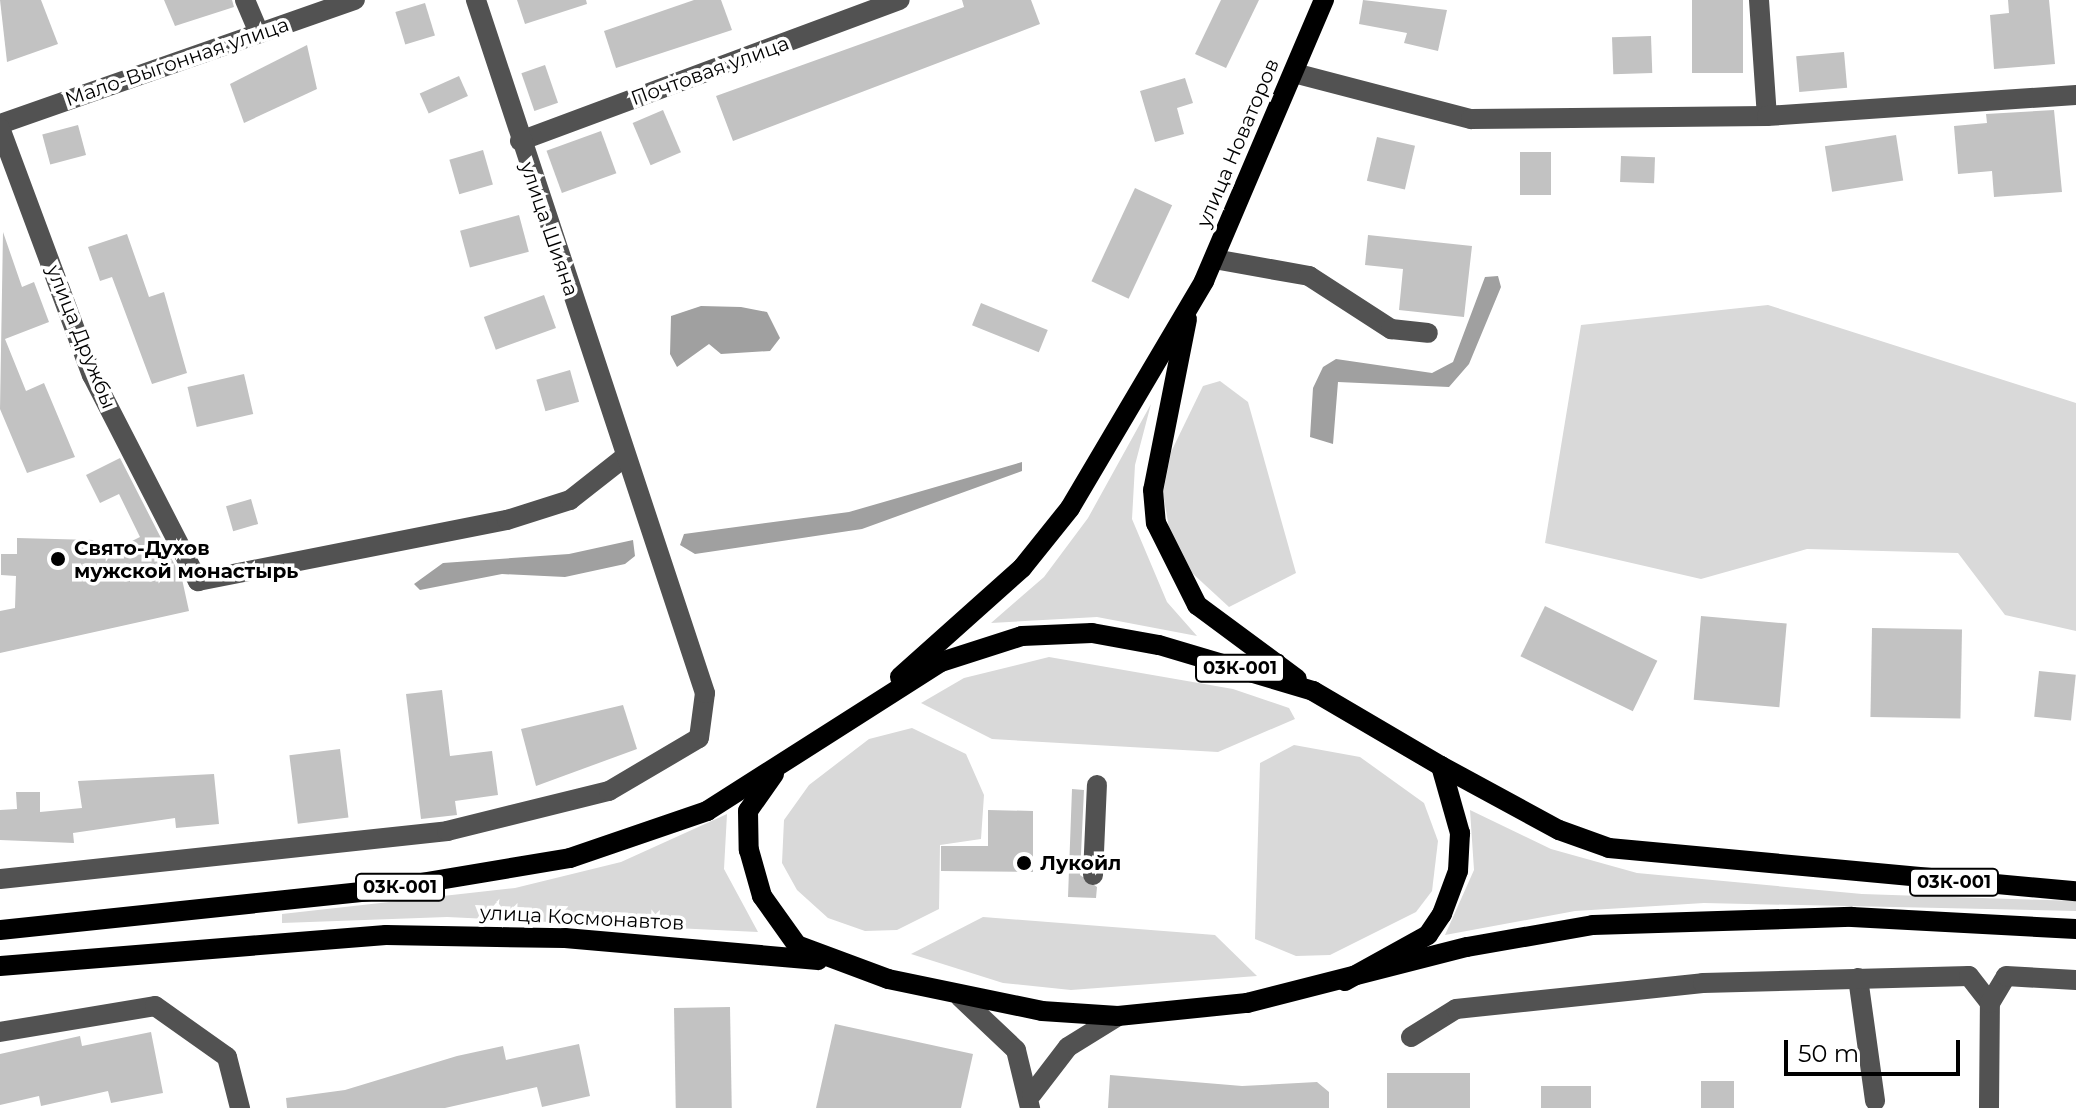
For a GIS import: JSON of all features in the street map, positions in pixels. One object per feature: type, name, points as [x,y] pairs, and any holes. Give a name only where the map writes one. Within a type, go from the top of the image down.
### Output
[{"type":"main road","name":"улица Новаторов","points":[[1190,303],[1214,259],[1324,0]]},
{"type":"main road","points":[[1190,303],[1153,490],[1156,523],[1197,605],[1313,691]]},
{"type":"main road","points":[[876,699],[1041,544],[1190,303]]},
{"type":"main road","name":"03К-001","points":[[0,930],[373,891],[570,858],[707,811],[876,699],[979,647],[1022,636],[1092,633],[1174,648],[1313,691],[1559,830],[1609,848],[2076,891]]},
{"type":"main road","name":"03К-001","points":[[779,765],[748,811],[749,850],[762,896],[782,928],[826,960],[960,997],[1118,1016],[1221,1007],[1345,981],[1467,947],[1678,919],[1852,917],[2076,929]]},
{"type":"main road","name":"03К-001","points":[[1345,981],[1428,935],[1442,914],[1458,871],[1460,833],[1441,766]]},
{"type":"main road","name":"улица Космонавтов","points":[[0,966],[386,935],[565,938],[826,960]]},
{"type":"street","points":[[245,0],[259,33]]},
{"type":"street","name":"Мало-Выгонная улица","points":[[0,126],[355,0]]},
{"type":"street","name":"улица Шияна","points":[[0,879],[447,831],[588,797],[699,738],[705,693],[520,141],[476,0]]},
{"type":"street","name":"Почтовая улица","points":[[520,141],[900,0]]},
{"type":"street","points":[[1759,0],[1767,116]]},
{"type":"street","points":[[1294,73],[1471,119],[1767,116],[2076,95]]},
{"type":"street","name":"улица Дружбы","points":[[0,126],[92,375],[198,581],[507,520],[570,500],[626,456]]},
{"type":"street","points":[[1214,259],[1309,276],[1391,329],[1428,333]]},
{"type":"street","points":[[1093,875],[1097,785]]},
{"type":"street","points":[[1411,1037],[1456,1009],[1703,983],[1969,976],[1990,1003]]},
{"type":"street","points":[[1989,1108],[1990,1003],[2006,976],[2076,980]]},
{"type":"street","points":[[1858,978],[1875,1101]]},
{"type":"street","points":[[960,997],[1016,1050],[1031,1101]]},
{"type":"street","points":[[0,1032],[155,1006],[227,1057],[240,1108]]},
{"type":"street","points":[[1031,1101],[1068,1047],[1118,1016]]},
{"type":"shaded area","points":[[1498,276],[1501,287],[1469,364],[1449,387],[1338,382],[1333,444],[1310,437],[1313,388],[1323,367],[1336,359],[1432,373],[1453,362],[1485,277]]},
{"type":"shaded area","points":[[1768,305],[2076,403],[2076,631],[2005,615],[1958,553],[1807,549],[1701,579],[1545,543],[1581,325]]},
{"type":"shaded area","points":[[701,306],[741,307],[767,312],[780,338],[770,351],[721,354],[709,344],[677,367],[670,354],[671,316]]},
{"type":"shaded area","points":[[1220,381],[1248,402],[1296,573],[1229,607],[1191,572],[1170,534],[1163,493],[1171,452],[1203,386]]},
{"type":"shaded area","points":[[1151,404],[1135,465],[1132,519],[1167,602],[1197,636],[1097,617],[991,623],[1044,577],[1088,518]]},
{"type":"shaded area","points":[[1022,462],[1022,471],[862,529],[695,554],[680,545],[684,534],[849,512]]},
{"type":"shaded area","points":[[633,540],[635,556],[625,564],[565,577],[502,574],[420,590],[414,584],[443,563],[569,554]]},
{"type":"shaded area","points":[[1049,657],[1233,689],[1289,708],[1295,719],[1218,752],[992,739],[921,703],[964,678]]},
{"type":"shaded area","points":[[912,728],[966,754],[984,795],[981,839],[940,845],[939,909],[897,930],[865,931],[828,918],[797,890],[782,863],[784,820],[809,785],[869,739]]},
{"type":"shaded area","points":[[1294,745],[1360,757],[1424,803],[1438,841],[1432,891],[1416,912],[1330,955],[1296,956],[1255,939],[1260,763]]},
{"type":"shaded area","points":[[1470,810],[1551,849],[1637,873],[1862,894],[2076,901],[2076,911],[1704,903],[1575,911],[1445,935],[1474,870]]},
{"type":"shaded area","points":[[727,814],[724,869],[758,932],[447,917],[282,923],[282,914],[515,888],[621,862]]},
{"type":"shaded area","points":[[983,917],[1215,935],[1257,976],[1071,990],[1003,983],[911,954]]},
{"type":"building","points":[[0,0],[41,0],[58,44],[7,62]]},
{"type":"building","points":[[164,0],[232,0],[234,7],[175,26]]},
{"type":"building","points":[[517,0],[586,0],[587,4],[525,24]]},
{"type":"building","points":[[694,0],[721,0],[732,30],[616,68],[604,31]]},
{"type":"building","points":[[962,0],[1031,0],[1040,24],[733,141],[716,96],[964,7]]},
{"type":"building","points":[[1221,0],[1259,0],[1226,68],[1195,54]]},
{"type":"building","points":[[1363,0],[1447,10],[1438,51],[1404,43],[1407,33],[1359,24]]},
{"type":"building","points":[[1692,0],[1743,0],[1743,73],[1692,73]]},
{"type":"building","points":[[2008,0],[2049,0],[2055,64],[1994,69],[1990,15],[2009,13]]},
{"type":"building","points":[[425,3],[435,36],[405,45],[395,12]]},
{"type":"building","points":[[1651,36],[1652,73],[1613,74],[1612,37]]},
{"type":"building","points":[[307,45],[317,89],[244,123],[230,84]]},
{"type":"building","points":[[1844,52],[1847,88],[1799,92],[1796,56]]},
{"type":"building","points":[[545,65],[558,103],[534,111],[521,73]]},
{"type":"building","points":[[459,76],[468,96],[429,114],[420,93]]},
{"type":"building","points":[[1185,78],[1193,103],[1177,108],[1184,134],[1155,142],[1140,91]]},
{"type":"building","points":[[663,110],[681,152],[651,165],[633,123]]},
{"type":"building","points":[[2054,110],[2062,192],[1994,197],[1992,171],[1958,174],[1954,126],[1987,123],[1986,114]]},
{"type":"building","points":[[78,125],[86,155],[50,165],[42,135]]},
{"type":"building","points":[[601,131],[616,173],[562,193],[546,151]]},
{"type":"building","points":[[1896,135],[1903,180],[1832,192],[1825,146]]},
{"type":"building","points":[[1377,137],[1415,146],[1405,190],[1367,181]]},
{"type":"building","points":[[483,150],[493,185],[459,194],[449,160]]},
{"type":"building","points":[[1520,152],[1551,152],[1551,195],[1520,195]]},
{"type":"building","points":[[1621,156],[1655,157],[1654,183],[1620,182]]},
{"type":"building","points":[[1135,188],[1172,205],[1129,299],[1091,281]]},
{"type":"building","points":[[519,215],[529,252],[470,267],[460,231]]},
{"type":"building","points":[[3,232],[22,287],[34,282],[49,322],[5,339],[26,391],[44,383],[75,457],[27,473],[0,409]]},
{"type":"building","points":[[127,234],[149,297],[164,292],[187,373],[152,384],[112,277],[100,281],[88,247]]},
{"type":"building","points":[[1368,235],[1472,246],[1464,317],[1399,310],[1403,269],[1365,265]]},
{"type":"building","points":[[544,295],[556,328],[496,350],[484,317]]},
{"type":"building","points":[[981,303],[1048,330],[1039,352],[972,325]]},
{"type":"building","points":[[570,370],[579,402],[545,411],[536,380]]},
{"type":"building","points":[[244,374],[253,414],[197,427],[187,387]]},
{"type":"building","points":[[120,458],[182,579],[189,611],[0,653],[0,611],[15,608],[16,576],[1,575],[1,554],[17,554],[17,538],[93,540],[102,556],[140,537],[119,494],[100,503],[86,475]]},
{"type":"building","points":[[251,499],[258,524],[233,531],[226,506]]},
{"type":"building","points":[[1545,606],[1657,661],[1633,711],[1520,656]]},
{"type":"building","points":[[1701,616],[1787,623],[1779,707],[1694,700]]},
{"type":"building","points":[[1872,628],[1962,630],[1960,719],[1870,717]]},
{"type":"building","points":[[2039,671],[2076,675],[2071,721],[2034,717]]},
{"type":"building","points":[[442,690],[450,756],[492,751],[498,795],[455,801],[457,815],[421,819],[406,694]]},
{"type":"building","points":[[623,705],[637,749],[536,786],[521,729]]},
{"type":"building","points":[[340,749],[348,817],[298,824],[289,755]]},
{"type":"building","points":[[214,774],[219,824],[176,828],[175,818],[73,833],[74,843],[0,840],[0,810],[17,809],[16,792],[40,792],[40,812],[82,808],[78,781]]},
{"type":"building","points":[[1072,789],[1084,790],[1080,875],[1097,887],[1096,898],[1068,897]]},
{"type":"building","points":[[988,810],[1033,811],[1033,872],[941,871],[941,846],[988,846]]},
{"type":"building","points":[[730,1007],[732,1108],[676,1108],[674,1008]]},
{"type":"building","points":[[835,1024],[973,1054],[961,1108],[816,1108]]},
{"type":"building","points":[[151,1032],[163,1093],[111,1103],[108,1091],[41,1106],[39,1096],[0,1105],[0,1054],[80,1036],[82,1046]]},
{"type":"building","points":[[579,1044],[590,1096],[542,1107],[537,1087],[445,1108],[287,1108],[286,1098],[345,1090],[457,1056],[503,1046],[506,1060]]},
{"type":"building","points":[[1387,1073],[1470,1073],[1470,1108],[1387,1108]]},
{"type":"building","points":[[1110,1075],[1242,1086],[1317,1082],[1329,1092],[1329,1108],[1108,1108]]},
{"type":"building","points":[[1701,1081],[1734,1081],[1734,1108],[1701,1108]]},
{"type":"building","points":[[1541,1086],[1591,1086],[1591,1108],[1541,1108]]},
{"type":"place","name":"Свято-Духов мужской монастырь","points":[[58,559]]},
{"type":"place","name":"Лукойл","points":[[1024,863]]}]
